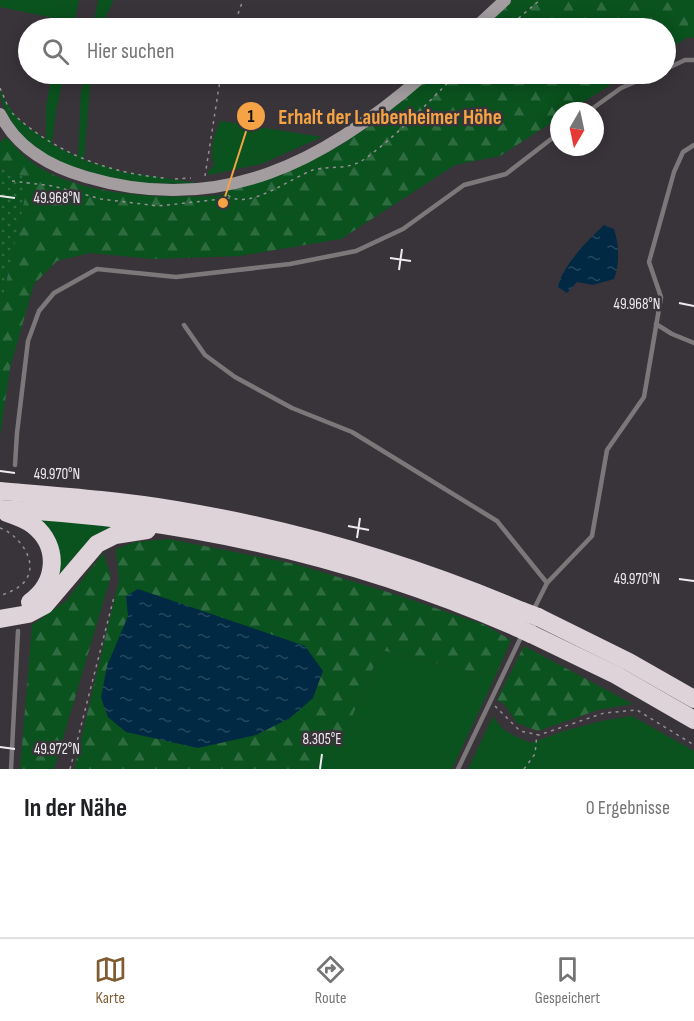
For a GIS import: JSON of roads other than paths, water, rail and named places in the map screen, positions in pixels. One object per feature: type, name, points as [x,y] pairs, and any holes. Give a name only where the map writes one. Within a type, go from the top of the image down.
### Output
[{"type":"highway","points":[[0,491],[104,499],[176,510],[301,536],[402,565],[455,583],[527,622],[694,720]]},
{"type":"highway","points":[[0,509],[78,514],[178,527],[230,536],[340,563],[461,604],[527,622],[629,662],[694,699]]},
{"type":"highway","points":[[0,509],[26,520],[38,530],[50,548],[52,563],[49,580],[37,597],[23,606],[0,610]]},
{"type":"highway","points":[[0,619],[28,614],[45,605],[91,549],[109,537],[135,531],[178,527]]},
{"type":"street","points":[[486,18],[505,0]]},
{"type":"street","points":[[0,114],[10,130],[32,152],[49,164],[111,183],[154,189],[185,190],[222,187],[276,171],[326,148],[391,104],[414,84]]},
{"type":"lane","points":[[676,64],[684,60],[694,60]]},
{"type":"lane","points":[[602,102],[630,84]]},
{"type":"lane","points":[[15,465],[28,341],[39,311],[54,293],[97,268],[176,277],[290,264],[356,251],[403,229],[464,184],[506,174],[550,140]]},
{"type":"lane","points":[[458,769],[547,583],[592,536],[607,450],[644,397],[661,297],[650,262],[674,172],[683,152],[694,145]]},
{"type":"lane","points":[[656,324],[694,343]]},
{"type":"lane","points":[[184,326],[205,355],[235,377],[292,408],[352,432],[497,521],[547,583]]},
{"type":"lane","points":[[11,769],[18,631]]},
{"type":"water","points":[[604,225],[614,229],[617,241],[618,261],[614,279],[593,285],[577,282],[567,293],[558,287],[560,279],[583,246]]},
{"type":"water","points":[[138,589],[305,646],[323,671],[313,698],[290,718],[256,735],[198,748],[126,732],[108,717],[101,698],[107,666],[128,616],[126,596]]},
{"type":"place","name":"Erhalt der Laubenheimer Höhe","points":[[223,203]]}]
